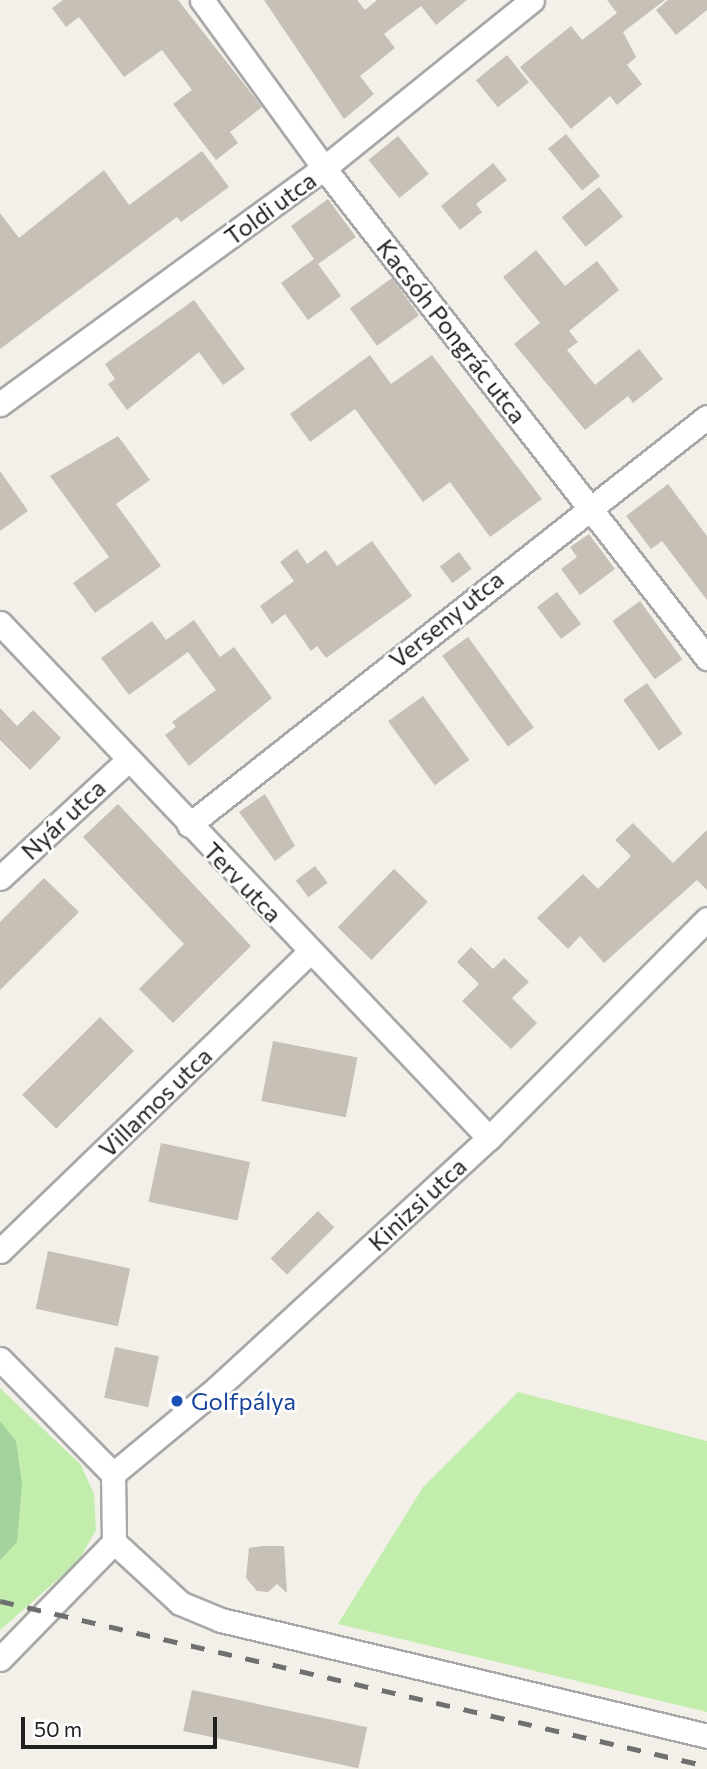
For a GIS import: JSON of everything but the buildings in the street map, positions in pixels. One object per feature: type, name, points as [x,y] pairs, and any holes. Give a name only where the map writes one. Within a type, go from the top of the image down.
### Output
[{"type":"street","name":"Kacsóh Pongrác utca","points":[[202,0],[324,168],[707,658]]},
{"type":"street","name":"Toldi utca","points":[[0,404],[324,168],[532,0]]},
{"type":"street","name":"Verseny utca","points":[[189,825],[589,506],[707,418]]},
{"type":"street","name":"Terv utca","points":[[0,623],[127,761],[489,1138]]},
{"type":"street","name":"Nyár utca","points":[[0,878],[127,761]]},
{"type":"street","name":"Kinizsi utca","points":[[113,1474],[218,1387],[489,1138],[707,919]]},
{"type":"street","name":"Villamos utca","points":[[0,1251],[310,952]]},
{"type":"street","points":[[0,1359],[113,1474],[114,1542],[0,1659]]},
{"type":"street","points":[[114,1542],[180,1603],[221,1620],[707,1736]]},
{"type":"green space","points":[[0,1388],[81,1465],[94,1494],[96,1530],[78,1562],[0,1630]]},
{"type":"green space","points":[[518,1392],[707,1441],[707,1712],[338,1624],[423,1487]]},
{"type":"green space","points":[[0,1421],[16,1441],[22,1484],[17,1542],[0,1560]]},
{"type":"railway","points":[[0,1601],[707,1766]]},
{"type":"place","name":"Golfpálya","points":[[177,1401]]}]
